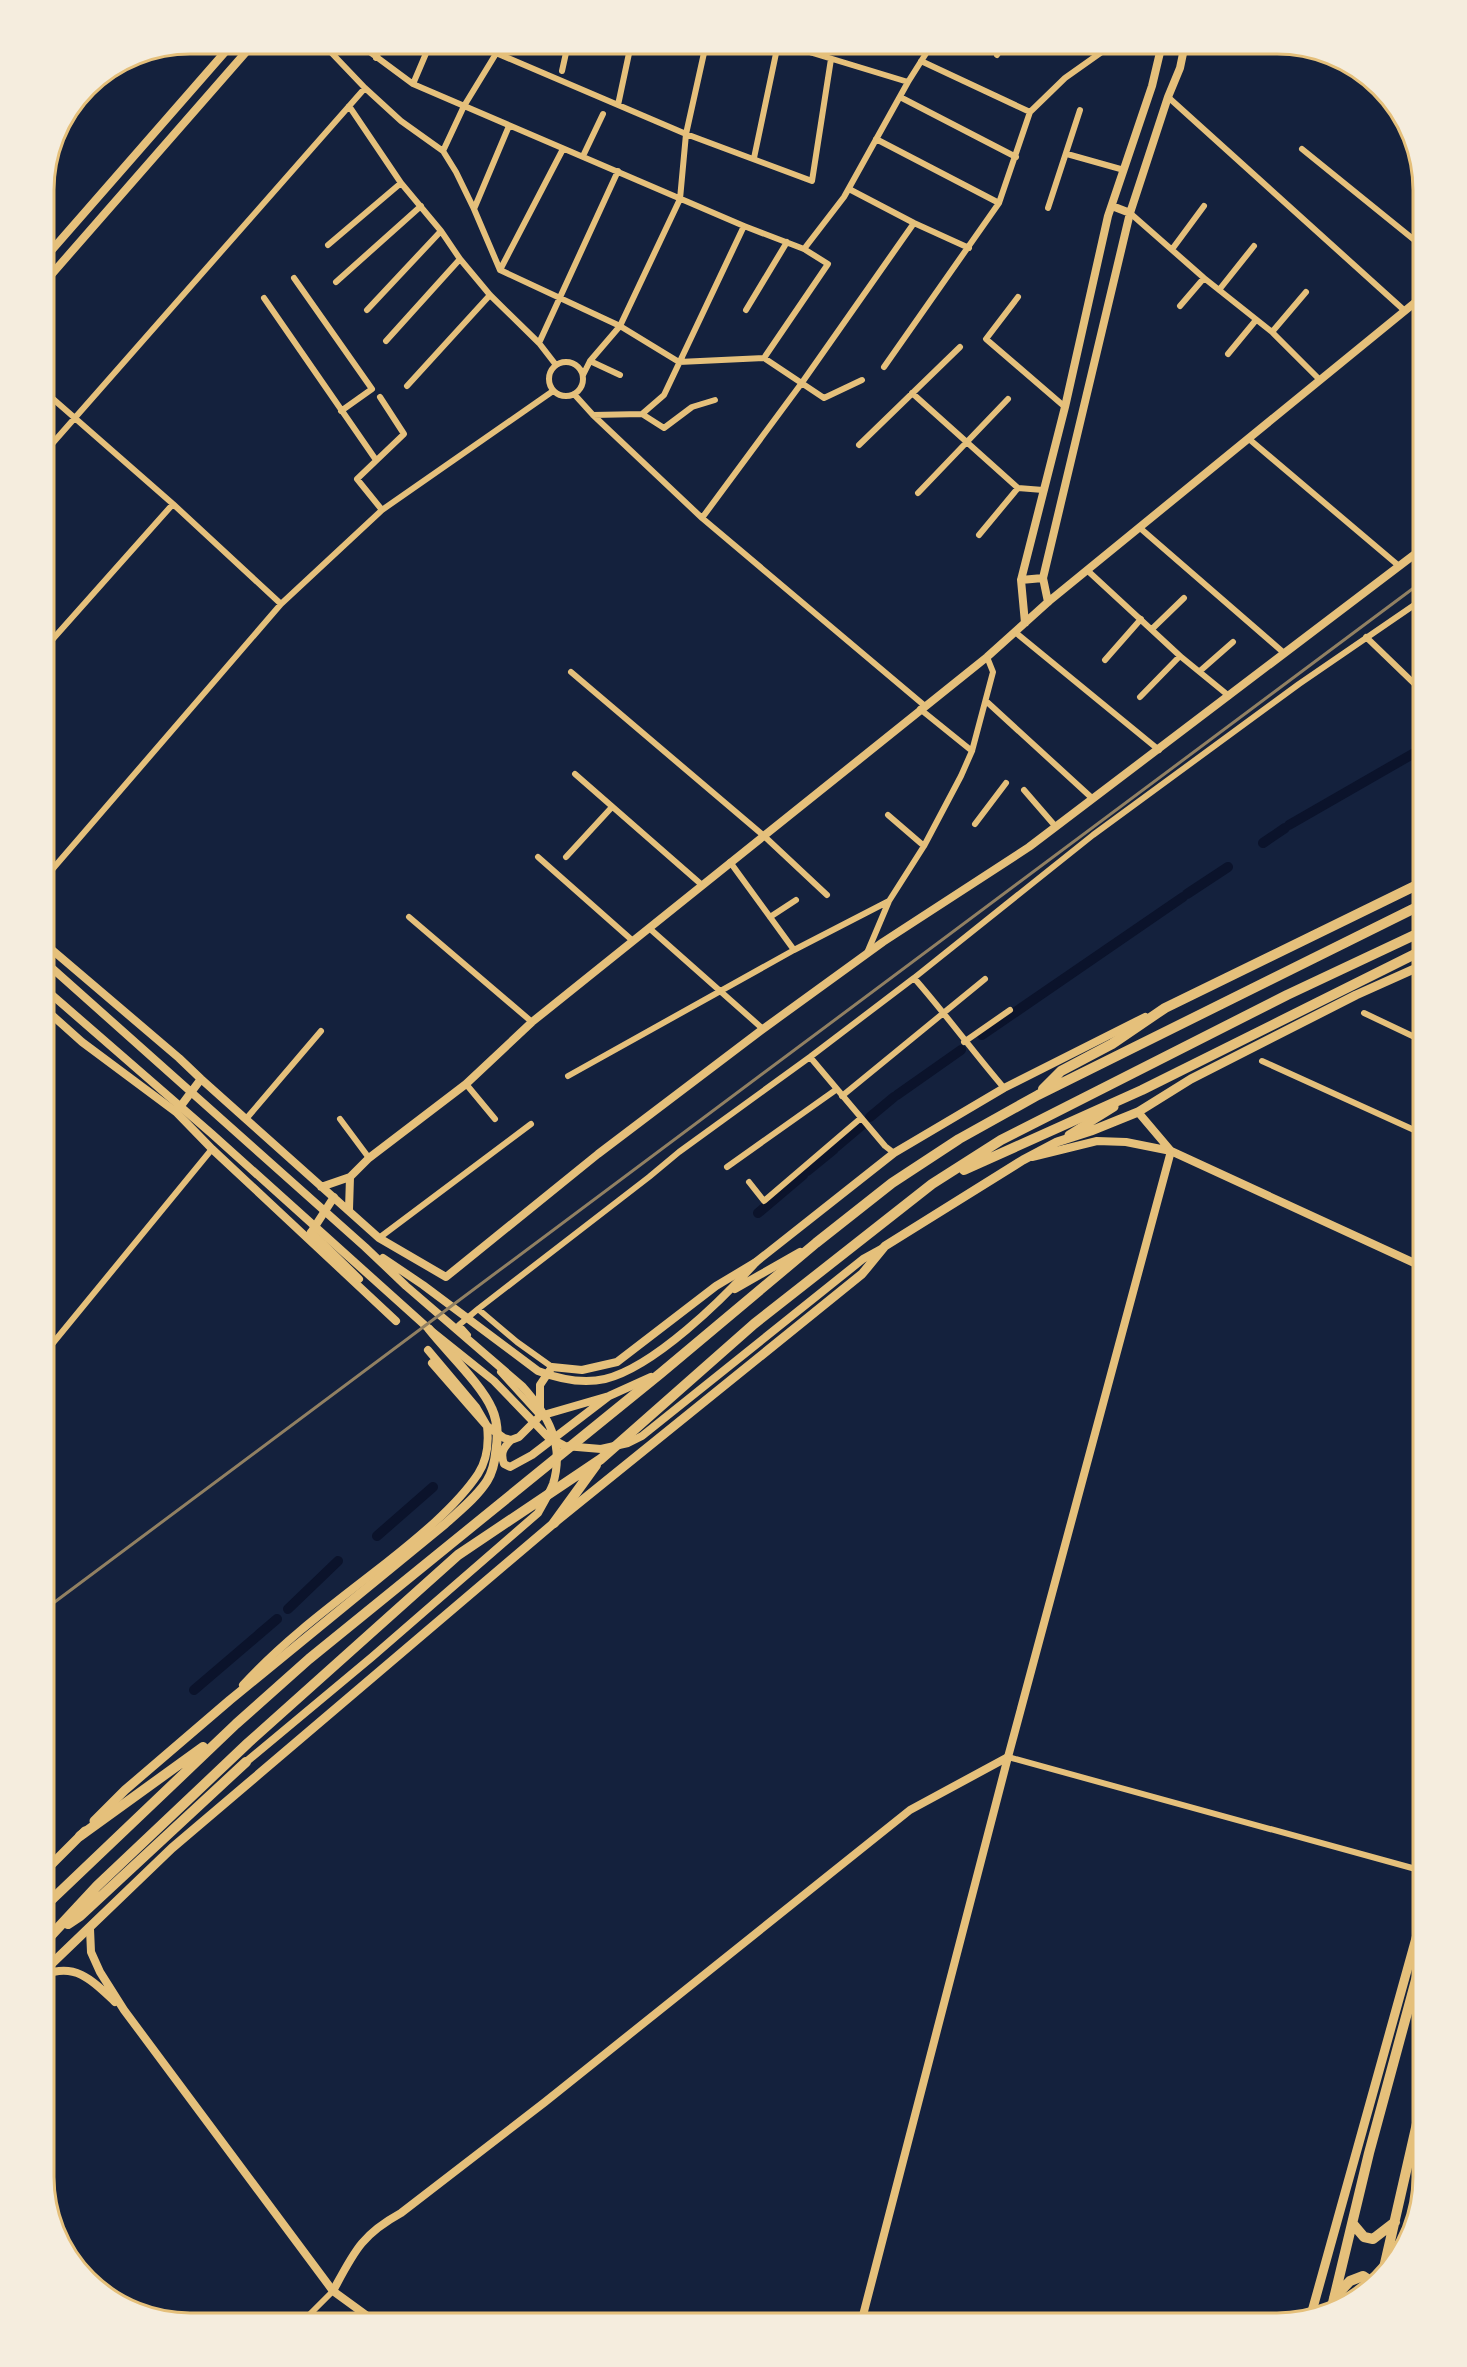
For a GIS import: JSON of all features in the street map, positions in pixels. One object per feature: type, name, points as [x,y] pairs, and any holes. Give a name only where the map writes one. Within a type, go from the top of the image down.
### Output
[{"type":"highway","points":[[1038,1095],[1061,1071],[1112,1044],[1165,1008],[1413,887]]},
{"type":"highway","points":[[54,1897],[236,1724],[309,1659],[892,1183],[959,1139],[1038,1095],[1413,909]]},
{"type":"highway","points":[[54,1934],[97,1886],[248,1743],[458,1555],[601,1459],[754,1324],[932,1184],[1001,1140],[1287,995],[1413,936]]},
{"type":"highway","points":[[932,1184],[1142,1090],[1413,955]]},
{"type":"highway","points":[[554,1523],[601,1459]]},
{"type":"highway","points":[[80,1836],[236,1724]]},
{"type":"highway","points":[[54,1934],[80,1916],[246,1762]]},
{"type":"highway","points":[[1334,2299],[1369,2153],[1413,1994]]},
{"type":"highway","points":[[1386,2258],[1413,2144]]},
{"type":"highway","points":[[1353,2224],[1364,2237],[1374,2239],[1395,2221]]},
{"type":"highway","points":[[1334,2299],[1356,2277],[1363,2276],[1367,2279]]},
{"type":"main road","points":[[54,247],[223,54]]},
{"type":"main road","points":[[54,272],[244,54]]},
{"type":"main road","points":[[54,970],[406,1286],[522,1386],[540,1405],[550,1423],[556,1449],[555,1471],[552,1485],[538,1513],[246,1762]]},
{"type":"main road","points":[[1057,1142],[1138,1112],[1191,1079],[1356,995],[1413,970]]},
{"type":"main road","points":[[54,997],[212,1134],[429,1329],[494,1381],[548,1437],[565,1446],[601,1449],[628,1443],[642,1436],[863,1259],[1142,1090]]},
{"type":"main road","points":[[1138,1112],[1171,1151]]},
{"type":"main road","points":[[1023,1160],[1097,1141],[1126,1142],[1171,1151],[1413,1262]]},
{"type":"main road","points":[[864,2313],[1008,1757],[1171,1151]]},
{"type":"main road","points":[[729,1292],[816,1243]]},
{"type":"main road","points":[[54,1963],[172,1848],[554,1523],[862,1274],[885,1246]]},
{"type":"main road","points":[[365,1247],[423,1285],[538,1371],[555,1378],[588,1380],[604,1379],[640,1365],[701,1317],[729,1292],[756,1262]]},
{"type":"main road","points":[[54,1862],[125,1790],[230,1700],[385,1574],[473,1498],[488,1480],[495,1461],[497,1426],[492,1409],[481,1392],[429,1329]]},
{"type":"main road","points":[[90,1929],[91,1952],[99,1972],[124,2010],[333,2291],[363,2313]]},
{"type":"main road","points":[[1313,2308],[1413,1952]]},
{"type":"main road","points":[[54,1970],[81,1974],[94,1982],[124,2010]]},
{"type":"street","points":[[333,54],[401,121],[443,151],[474,209],[500,270],[620,326],[679,362],[764,358],[824,398],[862,380]]},
{"type":"street","points":[[371,54],[413,84],[680,199],[804,249],[828,264],[764,358]]},
{"type":"street","points":[[376,58],[378,54]]},
{"type":"street","points":[[413,84],[426,54]]},
{"type":"street","points":[[443,151],[464,106],[496,54]]},
{"type":"street","points":[[502,54],[686,134],[813,181],[831,60]]},
{"type":"street","points":[[562,71],[566,54]]},
{"type":"street","points":[[618,105],[629,54]]},
{"type":"street","points":[[583,375],[577,365],[567,362],[556,364],[549,374],[550,386],[563,396],[574,394],[582,386],[583,375],[590,361],[620,326],[680,199],[686,134],[704,54]]},
{"type":"street","points":[[754,158],[776,54]]},
{"type":"street","points":[[813,54],[908,82]]},
{"type":"street","points":[[804,249],[849,189],[926,54]]},
{"type":"street","points":[[884,367],[999,203],[1030,112],[1065,78],[1099,54]]},
{"type":"street","points":[[1025,623],[1021,580],[1065,407],[1112,206],[1152,86],[1160,54]]},
{"type":"street","points":[[1048,602],[1042,578],[1130,213],[1183,54]]},
{"type":"street","points":[[921,61],[1030,112]]},
{"type":"street","points":[[54,441],[365,88]]},
{"type":"street","points":[[900,97],[1016,157]]},
{"type":"street","points":[[1168,97],[1405,310]]},
{"type":"street","points":[[350,106],[401,183],[441,231],[460,259],[490,295],[539,343],[556,364]]},
{"type":"street","points":[[1048,208],[1080,110]]},
{"type":"street","points":[[583,156],[603,114]]},
{"type":"street","points":[[474,209],[509,126]]},
{"type":"street","points":[[876,139],[999,203]]},
{"type":"street","points":[[500,270],[562,149]]},
{"type":"street","points":[[1302,149],[1413,238]]},
{"type":"street","points":[[1067,154],[1124,170]]},
{"type":"street","points":[[539,343],[618,171]]},
{"type":"street","points":[[328,245],[401,183]]},
{"type":"street","points":[[849,189],[914,223],[969,248]]},
{"type":"street","points":[[1112,206],[1130,213],[1173,248],[1204,278],[1272,332],[1319,379]]},
{"type":"street","points":[[1173,248],[1204,206]]},
{"type":"street","points":[[336,282],[421,207]]},
{"type":"street","points":[[702,518],[801,384],[914,223]]},
{"type":"street","points":[[642,414],[664,395],[744,226]]},
{"type":"street","points":[[367,310],[441,231]]},
{"type":"street","points":[[746,310],[787,242]]},
{"type":"street","points":[[1219,290],[1254,246]]},
{"type":"street","points":[[386,341],[460,259]]},
{"type":"street","points":[[294,278],[372,389],[341,411]]},
{"type":"street","points":[[1180,306],[1204,278]]},
{"type":"street","points":[[1272,332],[1306,292]]},
{"type":"street","points":[[407,386],[490,295]]},
{"type":"street","points":[[1018,297],[986,339],[1065,407]]},
{"type":"street","points":[[264,298],[376,460]]},
{"type":"street","points":[[321,1187],[350,1177],[369,1158],[466,1084],[532,1022],[987,657],[1048,602],[1413,304]]},
{"type":"street","points":[[1228,354],[1256,320]]},
{"type":"street","points":[[859,445],[960,347]]},
{"type":"street","points":[[590,361],[620,375]]},
{"type":"street","points":[[54,867],[281,604],[382,510],[554,391]]},
{"type":"street","points":[[912,393],[1018,488],[1043,489]]},
{"type":"street","points":[[574,394],[593,415],[702,518],[972,751]]},
{"type":"street","points":[[380,396],[404,434],[357,478],[382,510]]},
{"type":"street","points":[[918,493],[1008,399]]},
{"type":"street","points":[[54,400],[173,504],[281,604]]},
{"type":"street","points":[[593,415],[642,414],[664,428],[692,407],[715,400]]},
{"type":"street","points":[[1249,439],[1399,566]]},
{"type":"street","points":[[979,535],[1018,488]]},
{"type":"street","points":[[54,638],[173,504]]},
{"type":"street","points":[[1140,528],[1284,653]]},
{"type":"street","points":[[54,952],[179,1058],[379,1238],[446,1277],[598,1154],[763,1029],[867,954],[1056,827],[1413,556]]},
{"type":"street","points":[[1088,571],[1180,656],[1229,696]]},
{"type":"street","points":[[1021,580],[1042,578]]},
{"type":"street","points":[[1152,629],[1184,598]]},
{"type":"street","points":[[540,1416],[459,1325],[679,1152],[914,978],[1093,835],[1289,690],[1413,606]]},
{"type":"street","points":[[1105,660],[1141,619]]},
{"type":"street","points":[[1015,632],[1159,750]]},
{"type":"street","points":[[1366,637],[1413,682]]},
{"type":"street","points":[[1200,671],[1233,642]]},
{"type":"street","points":[[1140,697],[1180,656]]},
{"type":"street","points":[[867,954],[889,901],[924,846],[962,777],[972,751],[993,672],[987,657]]},
{"type":"street","points":[[571,672],[764,836],[827,895]]},
{"type":"street","points":[[986,701],[1093,799]]},
{"type":"street","points":[[575,774],[702,885]]},
{"type":"street","points":[[975,824],[1006,783]]},
{"type":"street","points":[[1024,790],[1056,827]]},
{"type":"street","points":[[566,856],[612,807]]},
{"type":"street","points":[[888,815],[924,846]]},
{"type":"street","points":[[538,857],[633,941]]},
{"type":"street","points":[[730,862],[794,950]]},
{"type":"street","points":[[770,917],[796,900]]},
{"type":"street","points":[[568,1076],[794,950],[889,901]]},
{"type":"street","points":[[409,917],[532,1022]]},
{"type":"street","points":[[649,928],[763,1029]]},
{"type":"street","points":[[914,978],[944,1012],[964,1042],[1004,1088]]},
{"type":"street","points":[[842,1096],[985,979]]},
{"type":"street","points":[[478,1309],[552,1366],[582,1370],[617,1362],[716,1286],[756,1262],[894,1153],[1004,1088],[1165,1008]]},
{"type":"street","points":[[964,1042],[1010,1010]]},
{"type":"street","points":[[1364,1013],[1413,1036]]},
{"type":"street","points":[[54,1017],[82,1042],[176,1112],[212,1149],[309,1234],[397,1320]]},
{"type":"street","points":[[246,1119],[321,1031]]},
{"type":"street","points":[[810,1057],[894,1153]]},
{"type":"street","points":[[1262,1061],[1413,1129]]},
{"type":"street","points":[[176,1112],[201,1079]]},
{"type":"street","points":[[466,1084],[495,1119]]},
{"type":"street","points":[[727,1167],[837,1089]]},
{"type":"street","points":[[749,1182],[764,1201],[861,1118]]},
{"type":"street","points":[[340,1119],[369,1158]]},
{"type":"street","points":[[379,1238],[531,1124]]},
{"type":"street","points":[[54,1342],[212,1149]]},
{"type":"street","points":[[349,1209],[350,1177]]},
{"type":"street","points":[[309,1234],[334,1197]]},
{"type":"street","points":[[426,1352],[487,1426],[511,1440]]},
{"type":"street","points":[[540,1416],[540,1385],[552,1366]]},
{"type":"street","points":[[609,1396],[532,1455],[510,1467],[504,1464],[501,1457],[504,1448],[540,1416],[609,1396],[661,1373]]},
{"type":"street","points":[[230,1700],[266,1660],[423,1534],[463,1492],[483,1464],[488,1443],[487,1426]]},
{"type":"street","points":[[311,2313],[333,2291],[365,2237],[401,2213],[545,2102],[910,1810],[1008,1757],[1413,1868]]},
{"type":"waterway","points":[[1289,825],[1413,754]]},
{"type":"waterway","points":[[1263,843],[1285,828]]},
{"type":"waterway","points":[[1187,894],[1228,867]]},
{"type":"waterway","points":[[982,1035],[1183,897]]},
{"type":"waterway","points":[[897,1095],[961,1050]]},
{"type":"waterway","points":[[870,1117],[894,1097]]},
{"type":"waterway","points":[[836,1147],[862,1125]]},
{"type":"waterway","points":[[807,1171],[834,1149]]},
{"type":"waterway","points":[[758,1213],[803,1175]]},
{"type":"waterway","points":[[377,1536],[433,1487]]},
{"type":"waterway","points":[[288,1609],[338,1561]]},
{"type":"waterway","points":[[194,1690],[277,1619]]},
{"type":"railway","points":[[54,1603],[1413,588]]}]
